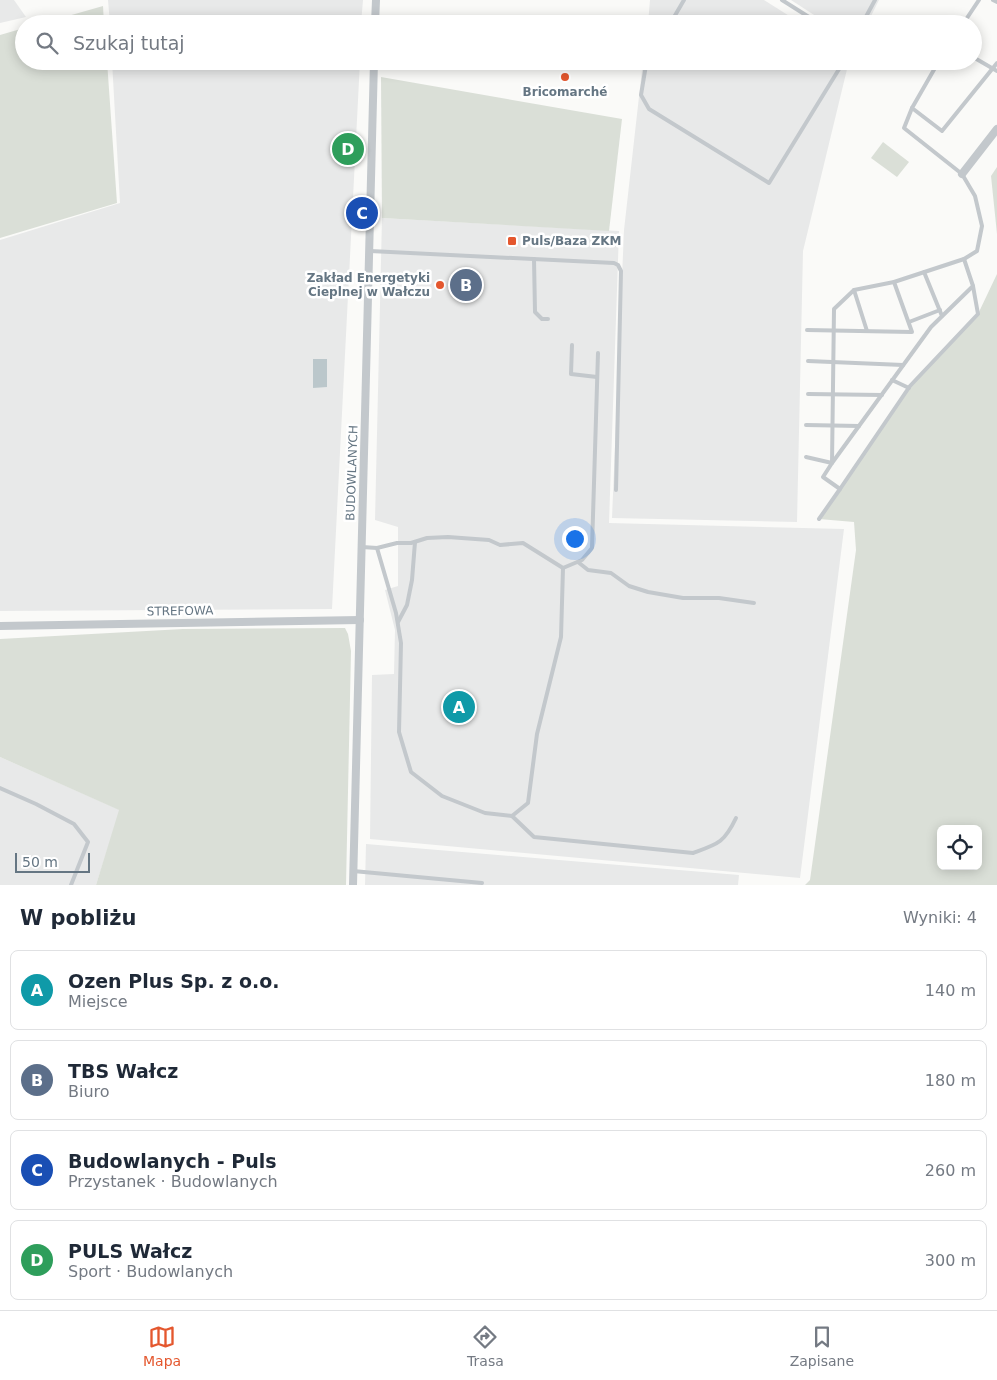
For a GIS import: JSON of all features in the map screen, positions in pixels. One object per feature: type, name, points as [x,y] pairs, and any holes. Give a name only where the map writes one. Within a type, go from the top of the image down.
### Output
[{"type":"street","points":[[375,15],[376,0]]},
{"type":"street","name":"BUDOWLANYCH","points":[[353,885],[374,70]]},
{"type":"street","points":[[962,174],[997,129]]},
{"type":"street","name":"STREFOWA","points":[[0,626],[360,620]]},
{"type":"lane","points":[[675,15],[684,0]]},
{"type":"lane","points":[[782,0],[806,15]]},
{"type":"lane","points":[[867,15],[875,0]]},
{"type":"lane","points":[[969,15],[979,0]]},
{"type":"lane","points":[[993,0],[997,2]]},
{"type":"lane","points":[[982,62],[995,70]]},
{"type":"lane","points":[[912,108],[942,130],[995,70],[997,63]]},
{"type":"lane","points":[[645,70],[641,96],[648,109],[769,183],[838,70]]},
{"type":"lane","points":[[832,463],[834,309],[854,290],[894,282],[964,259],[977,251],[982,226],[975,196],[962,174],[904,128],[912,108],[934,70]]},
{"type":"lane","points":[[370,251],[614,263],[618,265],[621,271],[616,490]]},
{"type":"lane","points":[[534,259],[535,312],[542,319],[548,320]]},
{"type":"lane","points":[[820,519],[909,388],[978,314],[973,286],[964,259]]},
{"type":"lane","points":[[924,272],[942,316]]},
{"type":"lane","points":[[894,282],[912,332]]},
{"type":"lane","points":[[840,489],[823,477],[832,463],[924,336],[973,286]]},
{"type":"lane","points":[[854,290],[867,331]]},
{"type":"lane","points":[[909,322],[940,310]]},
{"type":"lane","points":[[807,330],[912,332],[924,336]]},
{"type":"lane","points":[[572,345],[571,374],[597,377]]},
{"type":"lane","points":[[563,568],[582,560],[592,548],[598,353]]},
{"type":"lane","points":[[808,361],[903,365]]},
{"type":"lane","points":[[892,380],[909,388]]},
{"type":"lane","points":[[808,394],[882,395]]},
{"type":"lane","points":[[806,426],[859,426]]},
{"type":"lane","points":[[806,457],[832,463]]},
{"type":"lane","points":[[362,547],[377,548],[397,543],[415,542],[427,538],[448,537],[489,540],[500,544],[523,543],[563,568]]},
{"type":"lane","points":[[398,622],[407,605],[412,580],[415,542]]},
{"type":"lane","points":[[377,548],[398,622],[400,642],[398,732],[411,772],[442,796],[485,813],[512,816],[534,837],[692,853],[716,845],[728,834],[736,818]]},
{"type":"lane","points":[[578,562],[588,570],[611,573],[629,586],[648,592],[683,598],[719,598],[754,603]]},
{"type":"lane","points":[[512,816],[528,803],[537,734],[561,637],[563,568]]},
{"type":"lane","points":[[0,788],[74,824],[88,842],[71,885]]},
{"type":"lane","points":[[353,871],[482,883]]},
{"type":"shaded area","points":[[0,0],[14,0],[25,15],[15,15],[15,20],[0,23]]},
{"type":"shaded area","points":[[108,0],[363,0],[362,15],[109,15]]},
{"type":"shaded area","points":[[650,0],[764,0],[788,15],[649,15]]},
{"type":"shaded area","points":[[791,0],[879,0],[872,15],[814,15]]},
{"type":"shaded area","points":[[103,6],[104,15],[72,15]]},
{"type":"shaded area","points":[[15,31],[15,70],[108,70],[117,203],[0,238],[0,35]]},
{"type":"shaded area","points":[[113,70],[360,70],[332,609],[0,611],[0,240],[120,203]]},
{"type":"shaded area","points":[[642,70],[847,70],[803,251],[797,522],[612,518],[624,230]]},
{"type":"shaded area","points":[[381,77],[622,119],[609,231],[382,218]]},
{"type":"shaded area","points":[[883,142],[909,162],[897,177],[871,158]]},
{"type":"shaded area","points":[[997,167],[997,234],[991,176]]},
{"type":"shaded area","points":[[382,218],[619,231],[609,523],[844,529],[800,878],[370,839],[372,675],[394,674],[395,630],[385,590],[398,586],[398,527],[375,520]]},
{"type":"shaded area","points":[[997,274],[997,885],[805,885],[810,880],[856,550],[854,522],[819,519],[909,388],[978,314]]},
{"type":"shaded area","points":[[313,359],[327,359],[327,387],[313,388]]},
{"type":"shaded area","points":[[345,628],[351,651],[346,885],[96,885],[119,810],[0,757],[0,639],[183,629]]},
{"type":"shaded area","points":[[0,757],[120,810],[96,885],[0,885]]},
{"type":"shaded area","points":[[366,844],[739,875],[738,885],[365,885]]},
{"type":"place","name":"Bricomarché","points":[[565,77]]},
{"type":"place","name":"PULS Wałcz","points":[[348,149]]},
{"type":"place","name":"Budowlanych - Puls","points":[[362,213]]},
{"type":"place","name":"Puls/Baza ZKM","points":[[512,241]]},
{"type":"place","name":"Zakład Energetyki Cieplnej w Wałczu","points":[[440,285]]},
{"type":"place","name":"TBS Wałcz","points":[[466,285]]},
{"type":"place","name":"Ozen Plus Sp. z o.o.","points":[[459,707]]}]
